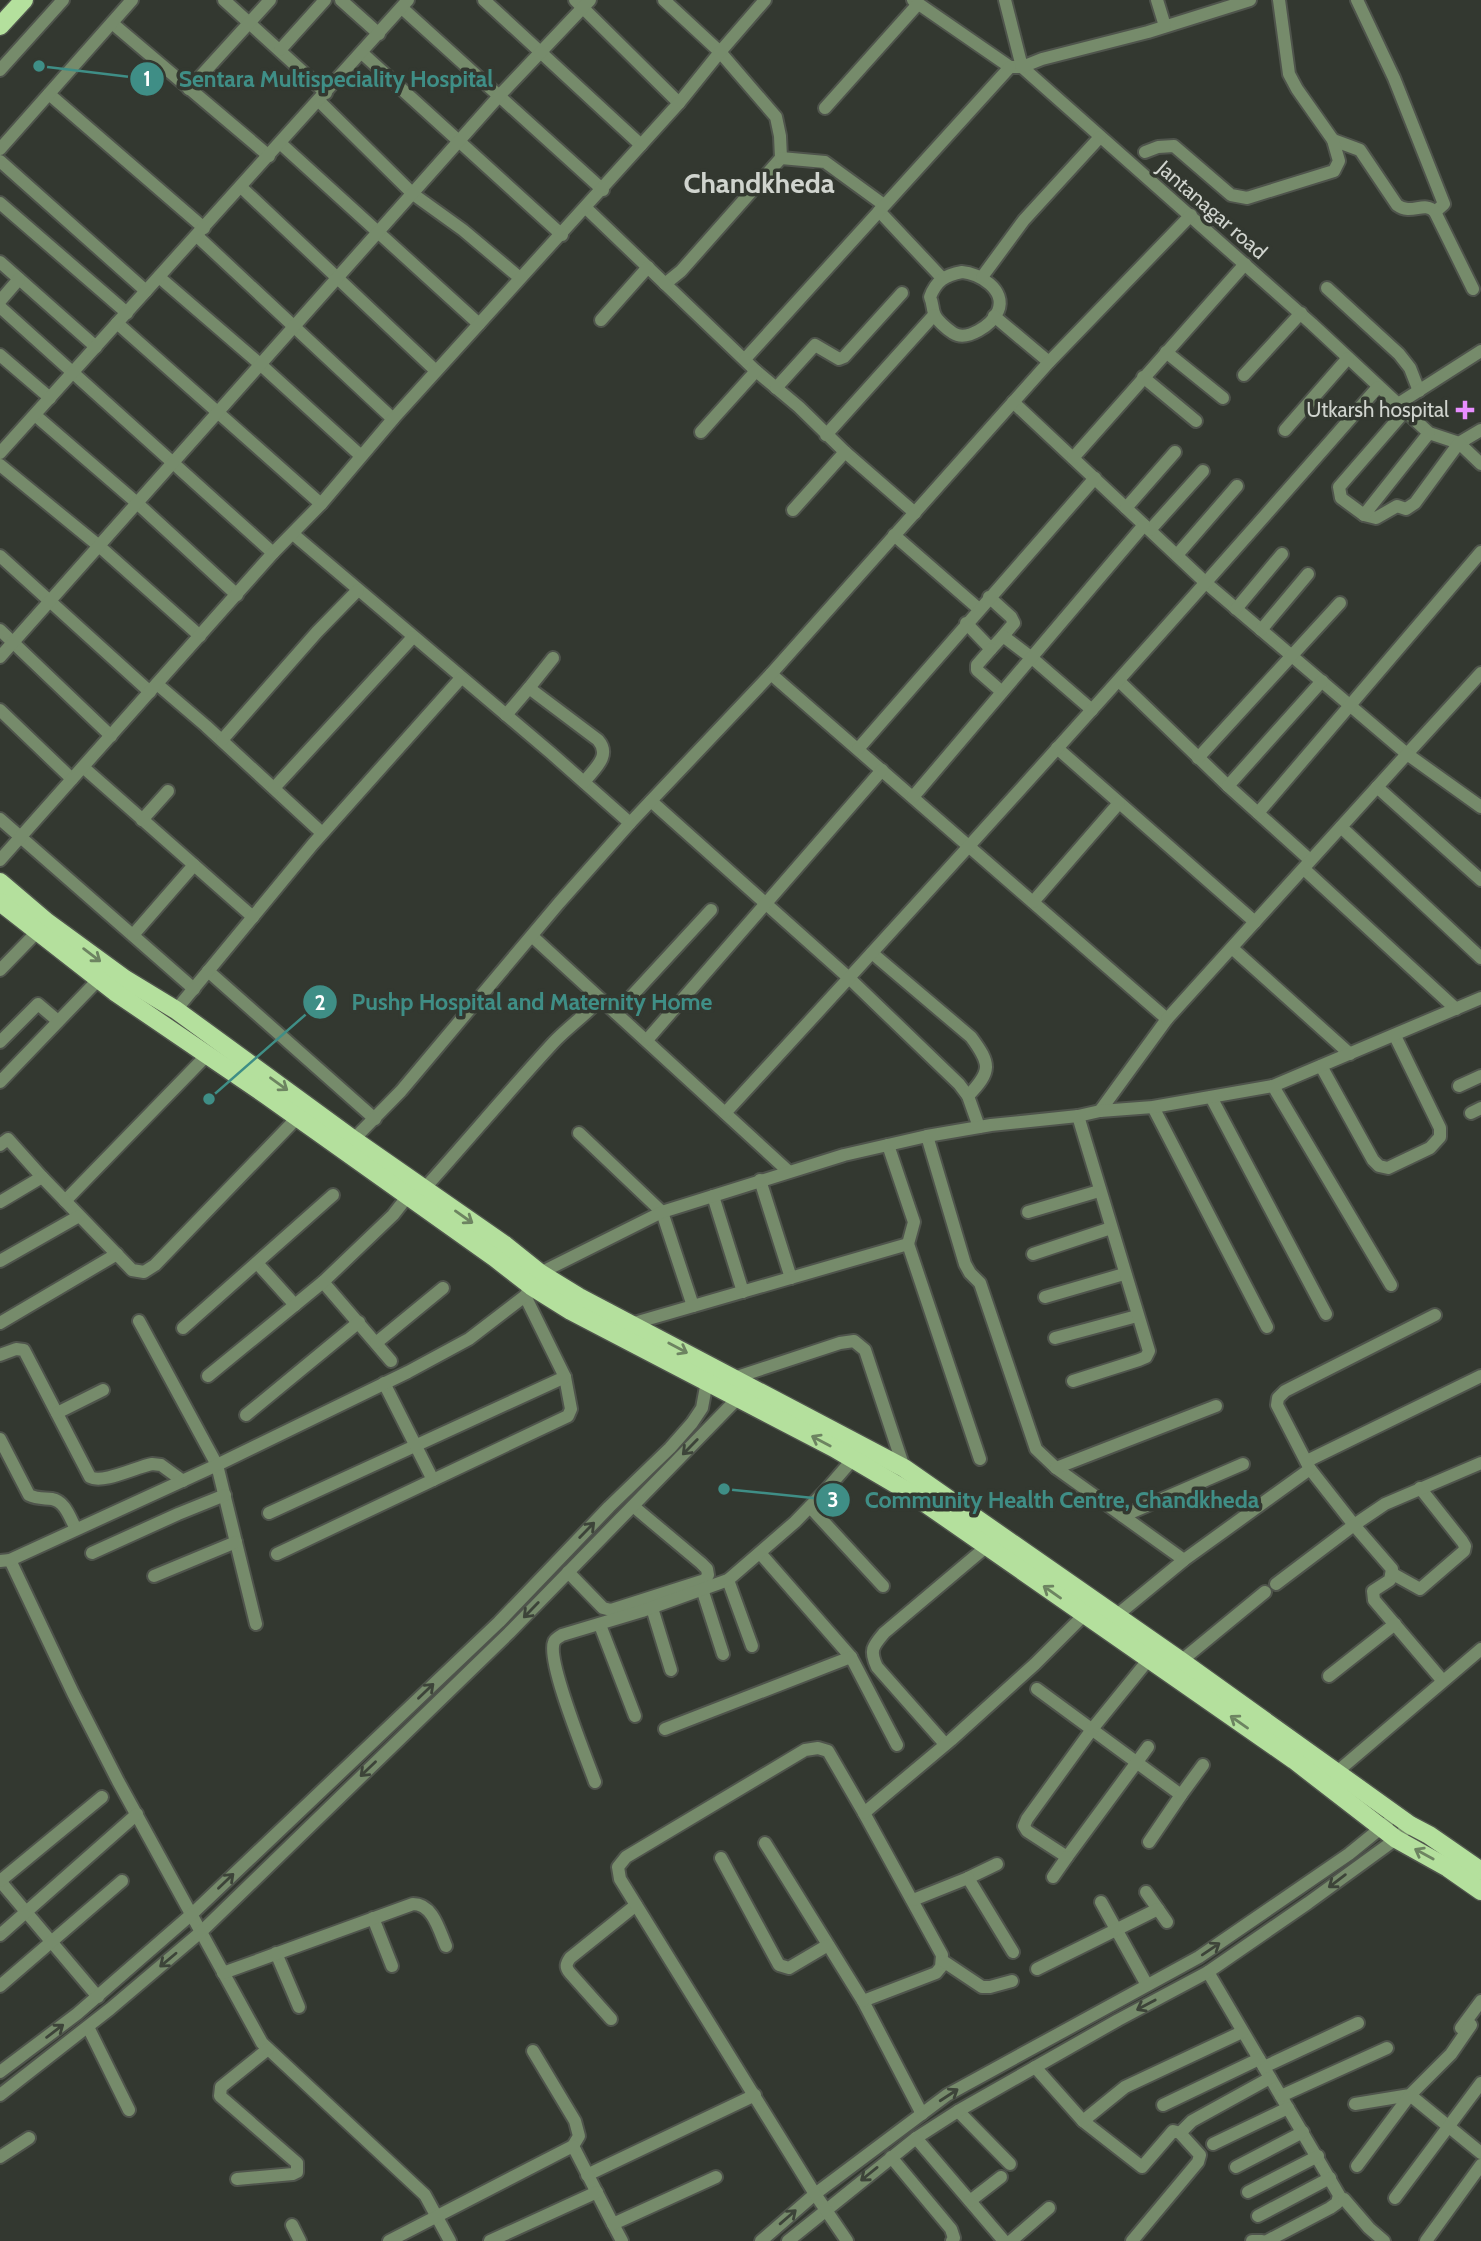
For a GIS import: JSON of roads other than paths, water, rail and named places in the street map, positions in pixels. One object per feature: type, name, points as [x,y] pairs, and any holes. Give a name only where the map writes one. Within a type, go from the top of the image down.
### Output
[{"type":"main road","points":[[0,26],[24,0]]},
{"type":"main road","points":[[0,882],[47,922],[125,979],[176,1010],[348,1145],[407,1197],[570,1311],[707,1381],[909,1492],[1294,1760],[1388,1834],[1448,1868],[1481,1891]]},
{"type":"main road","points":[[0,902],[99,979],[297,1118],[424,1189],[505,1245],[532,1285],[579,1297],[904,1468],[1338,1771],[1403,1820],[1481,1871]]},
{"type":"street","points":[[0,71],[63,0]]},
{"type":"street","points":[[0,149],[132,0]]},
{"type":"street","points":[[224,0],[280,50],[413,194],[454,223],[520,278]]},
{"type":"street","points":[[189,89],[270,0]]},
{"type":"street","points":[[280,50],[325,0]]},
{"type":"street","points":[[341,0],[379,34]]},
{"type":"street","points":[[484,0],[641,145]]},
{"type":"street","points":[[664,0],[720,52],[776,117],[780,136],[780,158],[681,271],[665,284]]},
{"type":"street","points":[[1005,0],[1016,67]]},
{"type":"street","points":[[1157,0],[1165,26]]},
{"type":"street","points":[[745,359],[881,208],[1016,67],[1250,0]]},
{"type":"street","points":[[1145,152],[1158,147],[1174,146],[1231,195],[1247,198],[1334,171],[1339,161],[1334,140],[1289,74],[1279,0]]},
{"type":"street","points":[[1357,0],[1394,78],[1444,204],[1435,212]]},
{"type":"street","points":[[0,657],[583,2],[679,103]]},
{"type":"street","points":[[825,108],[915,2]]},
{"type":"street","name":"Jantanagar road","points":[[915,2],[1016,67],[1191,215],[1429,433],[1459,443]]},
{"type":"street","points":[[0,860],[273,553],[321,504],[436,371],[603,190],[679,103],[757,3]]},
{"type":"street","points":[[0,453],[405,4],[499,96],[603,190]]},
{"type":"street","points":[[112,23],[269,156]]},
{"type":"street","points":[[362,53],[562,235]]},
{"type":"street","points":[[49,94],[200,232],[393,419]]},
{"type":"street","points":[[982,277],[1024,220],[1100,137]]},
{"type":"street","points":[[1334,140],[1360,150],[1402,209],[1409,211],[1426,207],[1435,212],[1473,289]]},
{"type":"street","points":[[280,144],[479,324]]},
{"type":"street","points":[[780,158],[825,162],[881,208],[942,278]]},
{"type":"street","points":[[0,160],[146,292]]},
{"type":"street","points":[[241,187],[436,371]]},
{"type":"street","points":[[0,203],[127,313]]},
{"type":"street","points":[[586,208],[756,371],[915,513]]},
{"type":"street","points":[[348,1145],[375,1119],[630,823],[771,674],[1049,362],[1191,215]]},
{"type":"street","points":[[0,262],[96,347]]},
{"type":"street","points":[[1073,457],[1245,264]]},
{"type":"street","points":[[601,320],[648,267]]},
{"type":"street","points":[[826,435],[934,315],[934,304],[930,298],[942,278],[962,272],[973,273],[989,281],[997,294],[999,310],[981,329],[966,336],[956,335],[934,315]]},
{"type":"street","points":[[159,277],[361,456]]},
{"type":"street","points":[[0,301],[19,279]]},
{"type":"street","points":[[1326,288],[1399,354],[1410,368],[1419,391]]},
{"type":"street","points":[[776,388],[815,345],[839,359],[844,357],[902,293]]},
{"type":"street","points":[[0,307],[273,553]]},
{"type":"street","points":[[1244,375],[1301,313]]},
{"type":"street","points":[[994,316],[1049,362]]},
{"type":"street","points":[[117,323],[321,504]]},
{"type":"street","points":[[1481,351],[1419,391],[1402,408],[1339,487],[1341,498],[1364,515],[1376,518],[1397,506],[1409,508],[1459,443],[1481,430]]},
{"type":"street","points":[[1166,352],[1223,398]]},
{"type":"street","points":[[0,355],[50,398]]},
{"type":"street","points":[[1285,430],[1348,358]]},
{"type":"street","points":[[701,432],[756,371]]},
{"type":"street","points":[[1143,377],[1196,421]]},
{"type":"street","points":[[726,1112],[1119,681],[1378,387]]},
{"type":"street","points":[[1013,402],[1206,583],[1292,654],[1348,706],[1407,754],[1481,807]]},
{"type":"street","points":[[35,415],[137,503],[237,595]]},
{"type":"street","points":[[1364,515],[1429,433]]},
{"type":"street","points":[[1459,443],[1481,464]]},
{"type":"street","points":[[793,510],[845,452]]},
{"type":"street","points":[[1126,508],[1175,452]]},
{"type":"street","points":[[0,465],[99,546],[200,636]]},
{"type":"street","points":[[913,797],[1147,527],[1203,471]]},
{"type":"street","points":[[858,750],[1095,478]]},
{"type":"street","points":[[1177,555],[1237,486]]},
{"type":"street","points":[[293,534],[630,823]]},
{"type":"street","points":[[894,536],[979,609]]},
{"type":"street","points":[[1258,813],[1481,552]]},
{"type":"street","points":[[1236,609],[1282,554]]},
{"type":"street","points":[[0,556],[49,601],[222,740],[322,833]]},
{"type":"street","points":[[1261,630],[1308,574]]},
{"type":"street","points":[[222,740],[317,632],[358,590]]},
{"type":"street","points":[[989,597],[1014,623],[977,665],[977,670],[1002,692]]},
{"type":"street","points":[[1198,758],[1340,603]]},
{"type":"street","points":[[966,623],[991,649]]},
{"type":"street","points":[[0,631],[111,736]]},
{"type":"street","points":[[1003,636],[1092,710]]},
{"type":"street","points":[[274,788],[413,637]]},
{"type":"street","points":[[506,715],[553,658]]},
{"type":"street","points":[[1100,1111],[1167,1019],[1481,673]]},
{"type":"street","points":[[771,674],[1167,1019]]},
{"type":"street","points":[[176,1010],[322,833],[461,678]]},
{"type":"street","points":[[1119,681],[1258,813],[1307,865],[1456,1009]]},
{"type":"street","points":[[1228,786],[1322,681]]},
{"type":"street","points":[[529,688],[603,746],[604,756],[584,782]]},
{"type":"street","points":[[0,710],[72,779]]},
{"type":"street","points":[[1058,748],[1255,922]]},
{"type":"street","points":[[83,767],[253,917]]},
{"type":"street","points":[[646,1040],[882,770]]},
{"type":"street","points":[[1377,787],[1481,880]]},
{"type":"street","points":[[142,820],[168,791]]},
{"type":"street","points":[[651,802],[849,978],[968,1096],[979,1127]]},
{"type":"street","points":[[1033,902],[1119,803]]},
{"type":"street","points":[[0,819],[194,989]]},
{"type":"street","points":[[1341,827],[1481,958]]},
{"type":"street","points":[[133,935],[194,865]]},
{"type":"street","points":[[616,1013],[711,910]]},
{"type":"street","points":[[0,970],[38,932]]},
{"type":"street","points":[[533,937],[788,1171]]},
{"type":"street","points":[[1232,947],[1350,1054]]},
{"type":"street","points":[[872,953],[971,1037],[983,1054],[987,1065],[985,1076],[968,1096]]},
{"type":"street","points":[[208,971],[375,1119]]},
{"type":"street","points":[[0,1082],[99,979]]},
{"type":"street","points":[[450,2241],[425,2195],[262,2043],[137,1814],[5,1560],[217,1465],[468,1339],[532,1285],[662,1212],[788,1171],[927,1136],[1100,1111],[1153,1107],[1273,1086],[1481,998]]},
{"type":"street","points":[[424,1189],[554,1042],[600,999]]},
{"type":"street","points":[[0,1042],[38,1004],[58,1021]]},
{"type":"street","points":[[1321,1066],[1373,1160],[1379,1166],[1388,1168],[1430,1148],[1440,1137],[1440,1128],[1395,1036]]},
{"type":"street","points":[[65,1201],[207,1055]]},
{"type":"street","points":[[1459,1086],[1480,1078]]},
{"type":"street","points":[[1273,1086],[1391,1285]]},
{"type":"street","points":[[1211,1097],[1326,1314]]},
{"type":"street","points":[[1153,1107],[1267,1327]]},
{"type":"street","points":[[1073,1381],[1146,1357],[1149,1351],[1077,1116]]},
{"type":"street","points":[[0,1145],[8,1139],[132,1269],[144,1272],[155,1265],[297,1118]]},
{"type":"street","points":[[579,1133],[662,1212],[693,1306]]},
{"type":"street","points":[[927,1136],[965,1264],[980,1283],[1036,1449],[1056,1468],[1184,1560]]},
{"type":"street","points":[[888,1145],[914,1222],[908,1244],[980,1459]]},
{"type":"street","points":[[0,1202],[42,1177]]},
{"type":"street","points":[[760,1180],[791,1278]]},
{"type":"street","points":[[1028,1212],[1100,1191]]},
{"type":"street","points":[[183,1328],[333,1195]]},
{"type":"street","points":[[713,1196],[743,1292]]},
{"type":"street","points":[[208,1376],[323,1282],[393,1215],[407,1197]]},
{"type":"street","points":[[0,1261],[79,1216]]},
{"type":"street","points":[[1033,1254],[1111,1228]]},
{"type":"street","points":[[631,1324],[908,1244]]},
{"type":"street","points":[[0,1324],[117,1254]]},
{"type":"street","points":[[257,1263],[295,1305]]},
{"type":"street","points":[[1045,1297],[1124,1273]]},
{"type":"street","points":[[323,1282],[391,1361]]},
{"type":"street","points":[[277,1554],[568,1416],[571,1409],[565,1377],[532,1285]]},
{"type":"street","points":[[376,1343],[443,1288]]},
{"type":"street","points":[[1435,1315],[1285,1391],[1278,1398],[1277,1405],[1308,1465],[1392,1569],[1390,1580],[1373,1591],[1373,1596],[1442,1680]]},
{"type":"street","points":[[1055,1339],[1137,1316]]},
{"type":"street","points":[[138,1321],[217,1465],[256,1624]]},
{"type":"street","points":[[246,1415],[359,1322]]},
{"type":"street","points":[[734,1378],[840,1343],[854,1341],[865,1350],[904,1468]]},
{"type":"street","points":[[0,1355],[16,1349],[24,1350],[90,1477],[103,1479],[152,1464],[161,1465],[183,1480]]},
{"type":"street","points":[[1116,1616],[1308,1465],[1481,1376]]},
{"type":"street","points":[[269,1513],[565,1377]]},
{"type":"street","points":[[0,2072],[98,1997],[192,1913],[499,1622],[670,1448],[702,1408],[707,1381]]},
{"type":"street","points":[[384,1383],[433,1480]]},
{"type":"street","points":[[57,1413],[103,1390]]},
{"type":"street","points":[[0,2095],[202,1931],[509,1633],[737,1399]]},
{"type":"street","points":[[1056,1468],[1216,1406]]},
{"type":"street","points":[[0,1439],[29,1495],[55,1499],[63,1505],[76,1529]]},
{"type":"street","points":[[595,1782],[554,1667],[553,1643],[562,1635],[652,1608],[728,1580],[810,1507],[853,1459]]},
{"type":"street","points":[[1276,1584],[1385,1504],[1481,1463]]},
{"type":"street","points":[[1123,1516],[1243,1464]]},
{"type":"street","points":[[1393,1574],[1420,1589],[1464,1551],[1462,1541],[1420,1488]]},
{"type":"street","points":[[92,1553],[225,1495]]},
{"type":"street","points":[[568,1572],[603,1608],[611,1610],[705,1580],[707,1569],[633,1506]]},
{"type":"street","points":[[810,1507],[883,1586]]},
{"type":"street","points":[[154,1576],[236,1542]]},
{"type":"street","points":[[948,1742],[877,1667],[872,1657],[872,1649],[884,1633],[986,1547]]},
{"type":"street","points":[[760,1553],[850,1657],[897,1745]]},
{"type":"street","points":[[728,1580],[752,1646]]},
{"type":"street","points":[[702,1589],[723,1654]]},
{"type":"street","points":[[1181,1661],[1265,1592]]},
{"type":"street","points":[[652,1608],[671,1670]]},
{"type":"street","points":[[864,1813],[1035,1664],[1085,1614]]},
{"type":"street","points":[[1329,1676],[1395,1624]]},
{"type":"street","points":[[600,1625],[635,1716]]},
{"type":"street","points":[[1338,1771],[1481,1648]]},
{"type":"street","points":[[665,1729],[850,1657]]},
{"type":"street","points":[[1068,1857],[1027,1831],[1024,1826],[1093,1728],[1149,1659]]},
{"type":"street","points":[[1037,1689],[1181,1795]]},
{"type":"street","points":[[914,1698],[948,1742]]},
{"type":"street","points":[[1053,1877],[1148,1747]]},
{"type":"street","points":[[847,2241],[815,2194],[620,1879],[618,1867],[626,1857],[805,1750],[818,1748],[828,1751],[913,1900],[943,1961],[936,1973],[863,2001]]},
{"type":"street","points":[[1149,1842],[1203,1765]]},
{"type":"street","points":[[98,1997],[0,1881],[102,1797]]},
{"type":"street","points":[[0,1935],[137,1814]]},
{"type":"street","points":[[788,2241],[891,2157],[958,2111],[1208,1972],[1308,1903],[1403,1820]]},
{"type":"street","points":[[761,2241],[815,2194],[958,2088],[1199,1957],[1349,1854],[1388,1834]]},
{"type":"street","points":[[765,1843],[863,2001],[922,2113]]},
{"type":"street","points":[[721,1858],[779,1965],[789,1968],[828,1945]]},
{"type":"street","points":[[913,1900],[997,1864]]},
{"type":"street","points":[[968,1878],[1013,1952]]},
{"type":"street","points":[[0,1986],[122,1881]]},
{"type":"street","points":[[1146,1892],[1167,1922]]},
{"type":"street","points":[[1101,1902],[1147,1985]]},
{"type":"street","points":[[223,1973],[413,1904],[421,1904],[429,1910],[446,1946]]},
{"type":"street","points":[[611,2019],[566,1969],[566,1963],[636,1905]]},
{"type":"street","points":[[1037,1969],[1157,1909]]},
{"type":"street","points":[[373,1918],[391,1966]]},
{"type":"street","points":[[276,1953],[299,2007]]},
{"type":"street","points":[[943,1961],[982,1987],[1012,1981]]},
{"type":"street","points":[[1208,1972],[1339,2195],[1337,2203],[1267,2241]]},
{"type":"street","points":[[1357,2166],[1481,2001]]},
{"type":"street","points":[[1163,2105],[1264,2068],[1357,2023]]},
{"type":"street","points":[[1355,2104],[1410,2095],[1451,2054],[1471,2025]]},
{"type":"street","points":[[88,2026],[130,2110]]},
{"type":"street","points":[[1083,2121],[1125,2087],[1242,2032]]},
{"type":"street","points":[[1213,2144],[1387,2048]]},
{"type":"street","points":[[237,2179],[293,2174],[299,2168],[297,2163],[220,2096],[221,2087],[268,2049]]},
{"type":"street","points":[[389,2241],[573,2146],[579,2136],[575,2120],[533,2051]]},
{"type":"street","points":[[1035,2067],[1083,2121],[1142,2167],[1173,2131],[1180,2133],[1200,2155],[1201,2158],[1132,2241]]},
{"type":"street","points":[[1180,2133],[1192,2121],[1264,2068]]},
{"type":"street","points":[[1395,2198],[1481,2083]]},
{"type":"street","points":[[587,2175],[755,2095]]},
{"type":"street","points":[[1410,2095],[1481,2153]]},
{"type":"street","points":[[958,2111],[1010,2164]]},
{"type":"street","points":[[1236,2167],[1303,2132]]},
{"type":"street","points":[[0,2157],[29,2138]]},
{"type":"street","points":[[916,2138],[1004,2241]]},
{"type":"street","points":[[573,2146],[622,2241]]},
{"type":"street","points":[[1248,2192],[1318,2156]]},
{"type":"street","points":[[891,2157],[951,2229],[954,2238],[952,2241]]},
{"type":"street","points":[[1426,2241],[1481,2165]]},
{"type":"street","points":[[613,2224],[716,2177]]},
{"type":"street","points":[[970,2202],[1001,2177]]},
{"type":"street","points":[[1258,2216],[1330,2178]]},
{"type":"street","points":[[490,2241],[597,2192]]},
{"type":"street","points":[[1344,2199],[1384,2241]]},
{"type":"street","points":[[1011,2241],[1049,2208]]},
{"type":"street","points":[[292,2225],[300,2241]]},
{"type":"street","points":[[1252,2241],[1262,2241]]},
{"type":"place","name":"Sentara Multispeciality Hospital","points":[[39,66]]},
{"type":"place","name":"Utkarsh hospital","points":[[1465,410]]},
{"type":"place","name":"Pushp Hospital and Maternity Home","points":[[209,1099]]},
{"type":"place","name":"Community Health Centre, Chandkheda","points":[[724,1489]]},
{"type":"district","name":"Chandkheda","points":[[759,183]]}]
